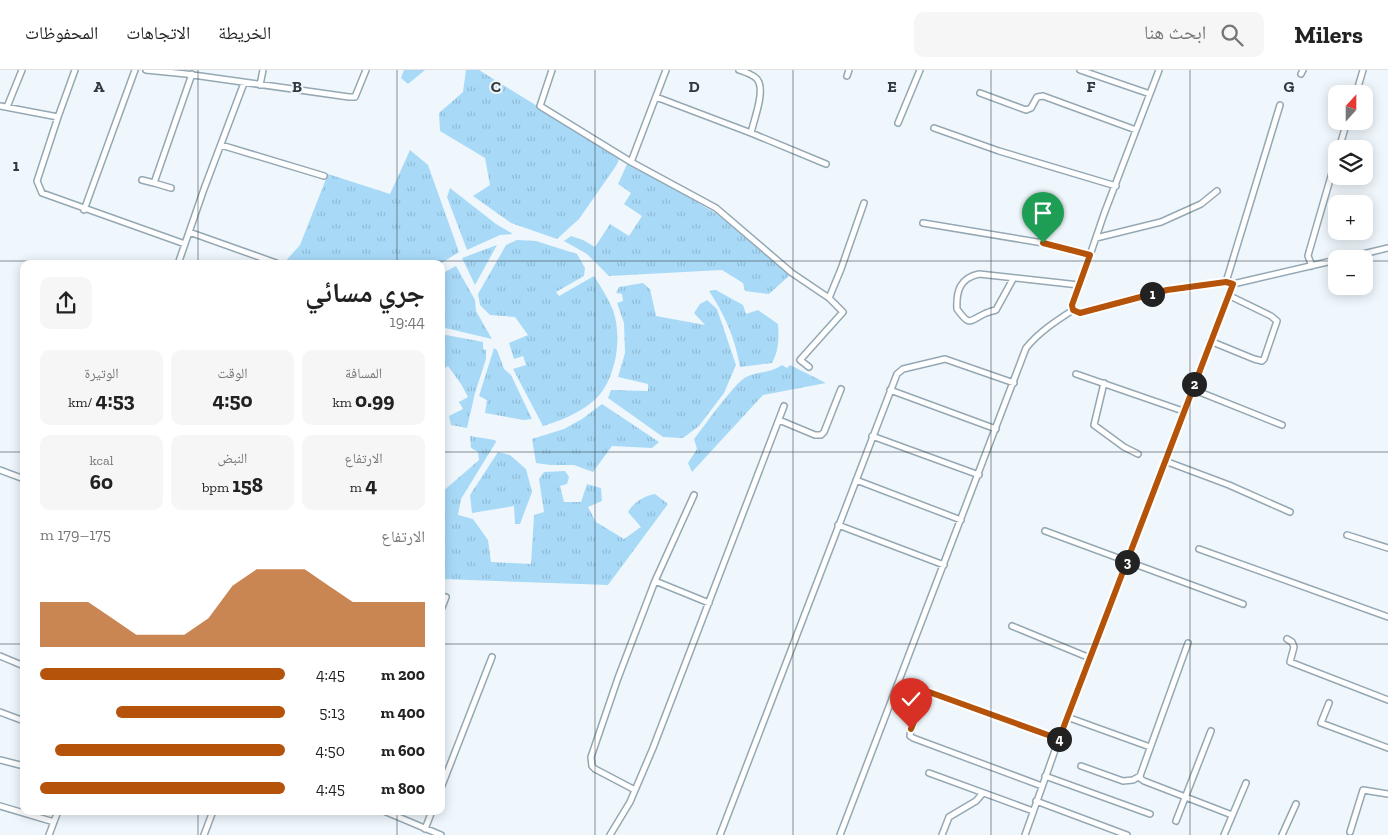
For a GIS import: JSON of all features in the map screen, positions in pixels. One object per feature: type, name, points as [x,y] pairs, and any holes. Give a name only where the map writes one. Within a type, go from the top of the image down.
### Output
[{"type":"street","points":[[7,107],[22,70]]},
{"type":"street","points":[[75,70],[37,181],[39,188],[44,195],[185,244]]},
{"type":"street","points":[[84,210],[135,70]]},
{"type":"street","points":[[146,70],[188,73],[244,83],[355,97],[366,70]]},
{"type":"street","points":[[260,85],[263,70]]},
{"type":"street","points":[[552,70],[540,106],[631,162],[716,208],[792,273],[828,298],[843,312],[800,360],[809,367]]},
{"type":"street","points":[[631,162],[666,70]]},
{"type":"street","points":[[739,70],[756,78],[761,90],[751,133]]},
{"type":"street","points":[[846,76],[849,70]]},
{"type":"street","points":[[898,123],[920,70]]},
{"type":"street","points":[[1080,70],[1150,94]]},
{"type":"street","points":[[1073,310],[1072,305],[1096,238],[1159,70]]},
{"type":"street","points":[[1359,85],[1363,70]]},
{"type":"street","points":[[154,183],[188,73]]},
{"type":"street","points":[[179,260],[244,83]]},
{"type":"street","points":[[980,93],[1026,110],[1031,108],[1037,97],[1043,96],[1136,130]]},
{"type":"street","points":[[656,97],[826,164]]},
{"type":"street","points":[[1226,282],[1280,105]]},
{"type":"street","points":[[0,106],[58,117]]},
{"type":"street","points":[[934,128],[999,151],[1116,186]]},
{"type":"street","points":[[221,145],[324,176]]},
{"type":"street","points":[[142,180],[171,188]]},
{"type":"street","points":[[1312,266],[1308,256],[1328,185]]},
{"type":"street","points":[[1096,238],[1161,222],[1201,204],[1217,191]]},
{"type":"street","points":[[828,298],[841,269],[864,203]]},
{"type":"street","points":[[923,223],[1043,243],[1090,255]]},
{"type":"street","points":[[189,232],[269,260]]},
{"type":"street","points":[[1373,252],[1388,248]]},
{"type":"street","points":[[1073,310],[1080,313],[1167,290],[1226,282],[1233,284],[1328,262]]},
{"type":"street","points":[[1013,279],[996,310],[983,314],[974,321],[968,321],[957,309],[958,291],[962,282],[969,276],[979,274],[1080,285]]},
{"type":"street","points":[[1025,835],[1045,776],[1233,284]]},
{"type":"street","points":[[1210,340],[1254,359],[1262,361],[1264,359],[1278,321],[1272,316],[1228,295]]},
{"type":"street","points":[[840,835],[962,520],[1026,348],[1051,325],[1073,310]]},
{"type":"street","points":[[720,835],[872,436],[890,390],[900,371],[945,359],[1014,383]]},
{"type":"street","points":[[1076,374],[1183,411]]},
{"type":"street","points":[[1104,383],[1094,425],[1124,447],[1138,454]]},
{"type":"street","points":[[779,420],[815,435],[821,435],[824,432],[841,389]]},
{"type":"street","points":[[1192,389],[1282,425]]},
{"type":"street","points":[[890,390],[996,429]]},
{"type":"street","points":[[610,835],[635,790],[784,406]]},
{"type":"street","points":[[872,436],[979,475]]},
{"type":"street","points":[[1165,461],[1229,485],[1290,512]]},
{"type":"street","points":[[0,470],[20,478]]},
{"type":"street","points":[[856,480],[962,520]]},
{"type":"street","points":[[635,790],[595,769],[590,762],[618,678],[655,581],[694,495]]},
{"type":"street","points":[[838,525],[944,565]]},
{"type":"street","points":[[1045,531],[1243,604]]},
{"type":"street","points":[[1347,535],[1388,548]]},
{"type":"street","points":[[1199,549],[1388,617]]},
{"type":"street","points":[[655,581],[709,603]]},
{"type":"street","points":[[1012,626],[1090,658]]},
{"type":"street","points":[[1287,639],[1292,642],[1294,647],[1290,662],[1388,700]]},
{"type":"street","points":[[1081,766],[1123,781],[1133,780],[1140,776],[1188,643]]},
{"type":"street","points":[[0,656],[20,664]]},
{"type":"street","points":[[445,778],[492,656]]},
{"type":"street","points":[[1042,786],[913,738],[910,736],[911,729],[924,695],[929,692],[1059,739]]},
{"type":"street","points":[[1329,703],[1321,723],[1388,748]]},
{"type":"street","points":[[0,712],[20,720]]},
{"type":"street","points":[[1068,717],[1150,747]]},
{"type":"street","points":[[1176,821],[1211,731]]},
{"type":"street","points":[[0,760],[20,765]]},
{"type":"street","points":[[929,773],[1033,811]]},
{"type":"street","points":[[1045,776],[1150,814]]},
{"type":"street","points":[[1140,776],[1144,781],[1232,815]]},
{"type":"street","points":[[1224,835],[1246,782]]},
{"type":"street","points":[[1350,832],[1363,790],[1388,794]]},
{"type":"street","points":[[942,835],[949,817],[976,801],[983,793]]},
{"type":"street","points":[[1036,801],[1127,835]]},
{"type":"street","points":[[1282,835],[1296,804]]},
{"type":"street","points":[[0,806],[20,810]]},
{"type":"street","points":[[36,815],[54,822]]},
{"type":"street","points":[[49,835],[57,815]]},
{"type":"street","points":[[204,835],[211,815]]},
{"type":"street","points":[[394,815],[441,835]]},
{"type":"street","points":[[426,828],[431,815]]},
{"type":"green space","points":[[404,70],[425,70],[408,84],[401,78]]},
{"type":"green space","points":[[466,70],[479,70],[620,157],[616,166],[579,219],[557,239],[511,223],[473,196],[490,185],[485,158],[440,131],[439,113],[463,92]]},
{"type":"green space","points":[[410,150],[428,165],[459,252],[445,261],[287,260],[300,245],[328,174],[390,194]]},
{"type":"green space","points":[[628,162],[717,214],[790,275],[769,294],[745,291],[743,283],[722,270],[609,276],[587,254],[564,241],[571,236],[595,247],[610,224],[629,236],[642,216],[624,204],[631,193],[618,184]]},
{"type":"green space","points":[[450,188],[496,224],[513,234],[500,235],[467,250],[447,197]]},
{"type":"green space","points":[[517,240],[536,241],[577,254],[585,268],[584,276],[556,292],[559,296],[594,276],[613,310],[616,321],[617,347],[615,360],[612,373],[600,395],[574,414],[543,426],[513,369],[526,365],[523,356],[514,359],[509,343],[528,335],[515,317],[490,315],[480,305],[478,294],[506,245]]},
{"type":"green space","points":[[497,245],[475,285],[462,258]]},
{"type":"green space","points":[[456,266],[475,300],[476,311],[492,339],[445,328],[445,272]]},
{"type":"green space","points":[[643,283],[650,289],[656,316],[705,325],[694,313],[700,304],[707,300],[717,309],[736,365],[724,393],[699,426],[683,438],[663,437],[608,398],[611,390],[648,391],[648,384],[618,377],[625,353],[624,323],[617,303],[623,301],[622,294],[616,293],[619,287]]},
{"type":"green space","points":[[716,290],[743,305],[746,314],[758,310],[778,324],[778,344],[772,363],[740,367],[729,327],[709,291]]},
{"type":"green space","points":[[445,335],[483,342],[483,349],[486,350],[486,359],[475,393],[467,428],[451,425],[449,416],[463,409],[459,402],[468,397],[448,366],[445,368]]},
{"type":"green space","points":[[494,348],[497,350],[504,369],[511,375],[532,419],[524,420],[485,413],[487,400],[479,396]]},
{"type":"green space","points":[[782,365],[787,368],[790,365],[826,383],[763,395],[692,472],[688,463],[697,449],[694,439],[727,396],[746,377],[772,370]]},
{"type":"green space","points":[[602,404],[659,442],[652,448],[612,446],[593,472],[574,465],[536,463],[532,439],[564,429],[582,419]]},
{"type":"green space","points":[[470,436],[495,440],[496,442],[461,499],[458,515],[473,519],[488,540],[491,562],[531,564],[534,515],[544,512],[539,479],[544,472],[565,471],[569,477],[567,484],[560,486],[564,502],[581,502],[587,484],[601,488],[602,501],[588,507],[596,522],[624,539],[641,527],[628,512],[636,502],[655,494],[668,504],[608,585],[445,579],[445,490],[479,460],[478,452],[471,448]]},
{"type":"green space","points":[[498,452],[510,455],[526,469],[532,492],[520,524],[515,524],[514,506],[472,513],[470,495]]},
{"type":"route","points":[[911,729],[924,695],[931,692],[1059,739],[1233,284],[1226,282],[1167,290],[1080,313],[1073,310],[1072,305],[1090,255],[1043,243]]}]
